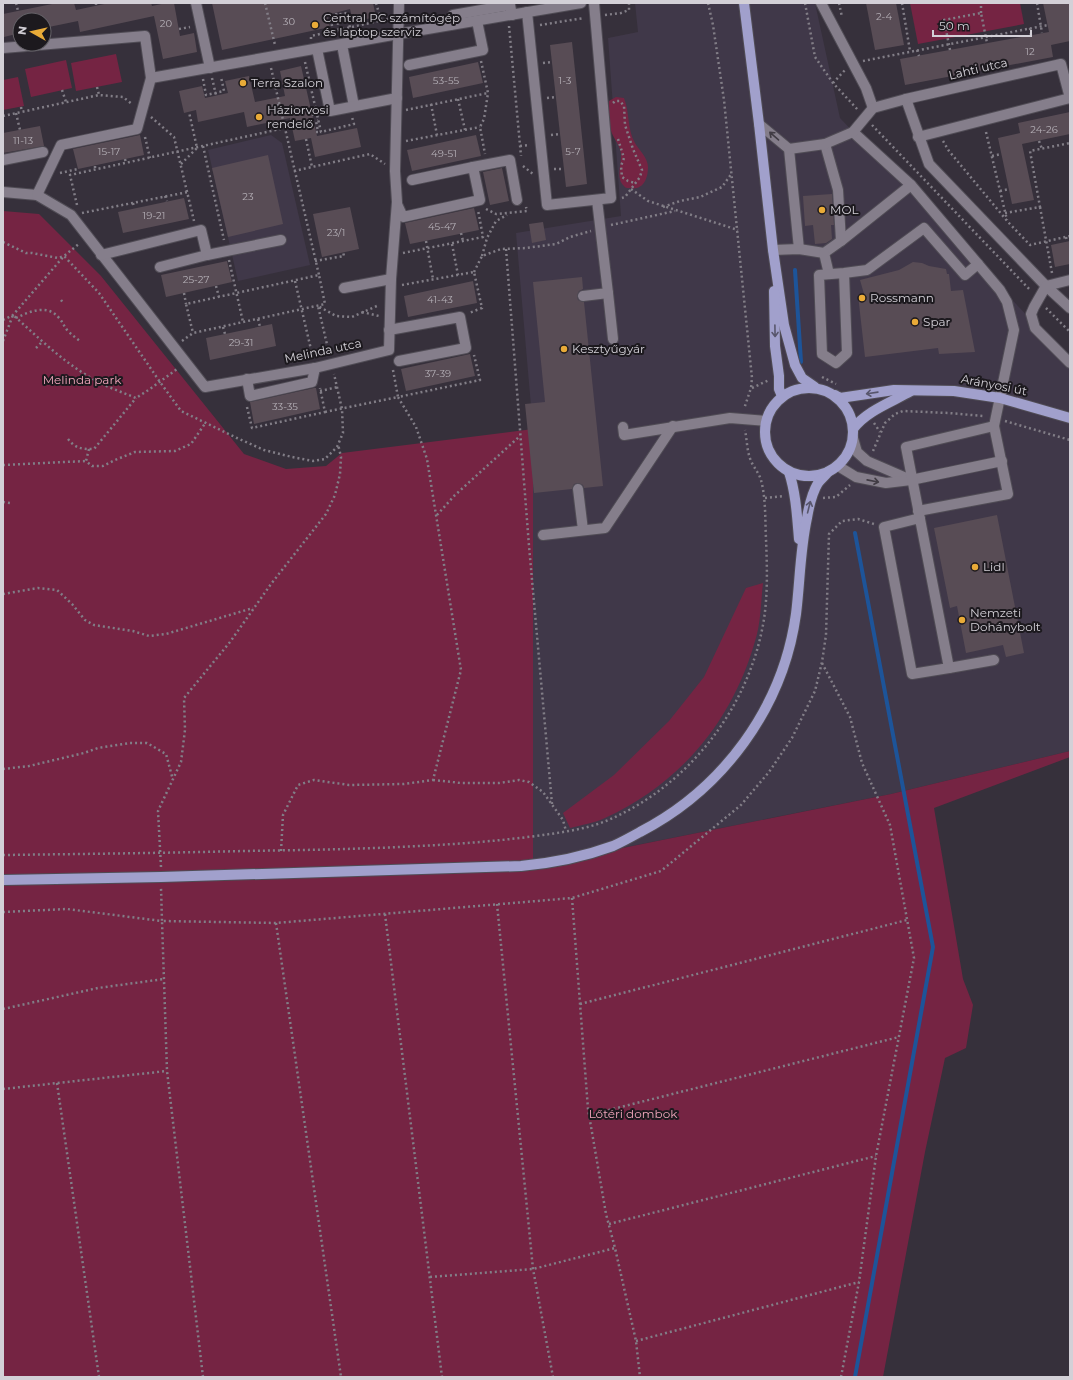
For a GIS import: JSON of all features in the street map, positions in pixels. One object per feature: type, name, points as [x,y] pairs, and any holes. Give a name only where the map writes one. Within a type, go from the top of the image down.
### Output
[{"type":"main road","points":[[744,3],[773,250],[784,325],[795,365],[802,378],[815,387],[831,393],[838,398],[847,408],[852,420],[853,434]]},
{"type":"main road","points":[[773,250],[775,346],[779,376],[779,389],[782,396]]},
{"type":"main road","points":[[815,387],[797,388],[782,396],[769,412],[764,431],[768,450],[777,462],[789,472],[798,475],[818,475],[828,472],[838,466],[845,458],[850,448],[858,421],[911,391]]},
{"type":"main road","name":"Arányosi út","points":[[831,393],[840,398],[894,390],[954,391],[1000,398],[1070,418]]},
{"type":"main road","points":[[789,472],[796,507],[800,559]]},
{"type":"main road","points":[[3,880],[161,877],[521,866],[569,859],[614,846],[661,821],[692,798],[720,773],[754,728],[776,687],[784,665],[796,615],[800,559],[806,521],[812,498],[818,484],[828,472]]},
{"type":"street","points":[[196,3],[210,68]]},
{"type":"street","points":[[389,350],[390,300],[393,282],[396,202],[394,171],[399,3]]},
{"type":"street","points":[[151,78],[581,3]]},
{"type":"street","points":[[527,12],[547,205],[597,200],[611,198],[594,3]]},
{"type":"street","points":[[821,3],[866,88],[873,108]]},
{"type":"street","points":[[450,25],[453,15],[510,5],[510,15]]},
{"type":"street","points":[[409,65],[483,50],[477,21]]},
{"type":"street","points":[[3,48],[145,36],[151,78],[136,129],[61,145],[48,175],[37,194]]},
{"type":"street","points":[[342,44],[354,106]]},
{"type":"street","points":[[317,49],[330,111],[397,98]]},
{"type":"street","name":"Lahti utca","points":[[906,99],[1061,64],[1070,98],[918,137]]},
{"type":"street","points":[[789,149],[825,144],[853,132],[873,108],[906,99],[918,137],[929,164],[1050,285],[1070,308]]},
{"type":"street","points":[[759,124],[789,149],[799,249]]},
{"type":"street","points":[[853,132],[911,185],[1000,290],[1007,302],[1014,330],[994,426],[1008,494],[919,515],[884,526],[912,674],[994,660]]},
{"type":"street","points":[[825,144],[838,190],[841,242]]},
{"type":"street","points":[[3,160],[43,152]]},
{"type":"street","points":[[412,180],[473,166],[510,160],[522,202]]},
{"type":"street","points":[[396,202],[403,217],[478,200],[473,166]]},
{"type":"street","points":[[773,250],[799,249],[824,253],[841,242],[911,185]]},
{"type":"street","name":"Melinda utca","points":[[3,192],[37,194],[75,215],[101,255],[204,387],[315,368],[389,350]]},
{"type":"street","points":[[597,200],[613,339]]},
{"type":"street","points":[[844,273],[847,353],[836,363],[822,354],[819,275],[867,270],[924,228],[965,275],[978,264]]},
{"type":"street","points":[[101,255],[201,230],[207,255]]},
{"type":"street","points":[[160,267],[207,255],[281,240]]},
{"type":"street","points":[[824,253],[829,274]]},
{"type":"street","points":[[1070,280],[1050,285],[1034,307],[1032,314],[1036,328],[1070,363]]},
{"type":"street","points":[[344,288],[393,282]]},
{"type":"street","points":[[583,296],[608,293]]},
{"type":"street","points":[[389,330],[460,317],[466,348],[399,361]]},
{"type":"street","points":[[247,379],[250,396],[312,382],[315,368]]},
{"type":"street","points":[[623,427],[624,435],[730,418],[766,421]]},
{"type":"street","points":[[543,535],[605,528],[673,426]]},
{"type":"street","points":[[949,668],[906,447],[994,426]]},
{"type":"street","points":[[853,434],[857,452],[867,461],[912,479]]},
{"type":"street","points":[[838,466],[856,477],[886,483],[1002,461]]},
{"type":"street","points":[[578,489],[583,530]]},
{"type":"path","points":[[16,3],[18,11]]},
{"type":"path","points":[[265,3],[275,46]]},
{"type":"path","points":[[376,3],[380,20]]},
{"type":"path","points":[[538,25],[621,13],[629,10],[629,3]]},
{"type":"path","points":[[3,856],[380,849],[494,842],[574,830],[605,821],[655,794],[674,779],[704,748],[734,705],[744,684],[761,635],[767,584],[765,498],[760,476],[750,460],[743,419],[752,378],[724,100],[713,25],[708,3]]},
{"type":"path","points":[[902,3],[910,51]]},
{"type":"path","points":[[982,3],[981,13],[987,43]]},
{"type":"path","points":[[1037,3],[1042,33]]},
{"type":"path","points":[[266,8],[271,6]]},
{"type":"path","points":[[333,31],[330,16],[336,14],[347,13],[350,28]]},
{"type":"path","points":[[950,50],[944,20],[981,13]]},
{"type":"path","points":[[336,14],[342,44]]},
{"type":"path","points":[[510,15],[523,173]]},
{"type":"path","points":[[311,36],[388,19]]},
{"type":"path","points":[[833,83],[852,63],[1048,25]]},
{"type":"path","points":[[1030,28],[1032,35]]},
{"type":"path","points":[[917,50],[918,56]]},
{"type":"path","points":[[479,51],[488,93],[484,119],[480,127],[487,164]]},
{"type":"path","points":[[542,56],[543,70]]},
{"type":"path","points":[[173,347],[193,333],[325,304],[268,58]]},
{"type":"path","points":[[543,63],[552,62]]},
{"type":"path","points":[[210,68],[224,91],[206,95],[210,68]]},
{"type":"path","points":[[305,84],[310,82]]},
{"type":"path","points":[[97,87],[99,95]]},
{"type":"path","points":[[215,89],[216,94]]},
{"type":"path","points":[[62,90],[66,102]]},
{"type":"path","points":[[545,91],[547,105]]},
{"type":"path","points":[[401,110],[488,93]]},
{"type":"path","points":[[546,98],[556,97]]},
{"type":"path","points":[[458,99],[464,130]]},
{"type":"path","points":[[611,106],[615,101],[620,101],[624,106],[626,125],[632,149],[642,170],[640,177],[625,197],[620,199]]},
{"type":"path","points":[[432,104],[437,135]]},
{"type":"path","points":[[272,106],[279,105]]},
{"type":"path","points":[[21,106],[22,112]]},
{"type":"path","points":[[189,112],[197,148]]},
{"type":"path","points":[[16,113],[20,130]]},
{"type":"path","points":[[312,115],[317,114]]},
{"type":"path","points":[[316,132],[318,132],[316,121],[318,120]]},
{"type":"path","points":[[400,142],[480,127]]},
{"type":"path","points":[[197,232],[188,192],[75,215],[70,176],[285,128]]},
{"type":"path","points":[[979,133],[986,132],[1008,222]]},
{"type":"path","points":[[551,142],[550,135],[560,134]]},
{"type":"path","points":[[616,138],[619,142],[624,158],[621,166],[622,176],[628,181],[635,183]]},
{"type":"path","points":[[950,138],[942,139],[949,151],[1008,222],[1030,245],[1070,236]]},
{"type":"path","points":[[306,139],[312,167]]},
{"type":"path","points":[[1039,141],[1042,149]]},
{"type":"path","points":[[1050,285],[1046,242],[1030,151],[1070,143]]},
{"type":"path","points":[[203,146],[243,322]]},
{"type":"path","points":[[181,165],[197,148]]},
{"type":"path","points":[[294,170],[370,154],[394,171]]},
{"type":"path","points":[[992,156],[1001,154]]},
{"type":"path","points":[[125,159],[126,163]]},
{"type":"path","points":[[207,164],[211,162]]},
{"type":"path","points":[[553,162],[555,176]]},
{"type":"path","points":[[554,169],[564,169]]},
{"type":"path","points":[[48,175],[78,170]]},
{"type":"path","points":[[663,207],[680,201],[700,197],[722,187],[732,172]]},
{"type":"path","points":[[1000,191],[1009,188]]},
{"type":"path","points":[[631,189],[648,201],[663,207],[738,230]]},
{"type":"path","points":[[166,196],[166,202]]},
{"type":"path","points":[[478,200],[486,209],[496,214],[527,211],[522,202]]},
{"type":"path","points":[[404,253],[484,237],[478,200]]},
{"type":"path","points":[[133,203],[134,208]]},
{"type":"path","points":[[1005,213],[1040,206]]},
{"type":"path","points":[[304,211],[308,210]]},
{"type":"path","points":[[482,256],[500,249],[526,248],[556,244],[570,237],[600,228],[675,211]]},
{"type":"path","points":[[460,317],[482,308],[474,272],[482,256],[487,238],[496,221],[509,213]]},
{"type":"path","points":[[462,233],[463,241]]},
{"type":"path","points":[[3,341],[13,315],[64,256],[88,237]]},
{"type":"path","points":[[1066,237],[1067,242]]},
{"type":"path","points":[[426,241],[433,279]]},
{"type":"path","points":[[452,244],[458,275]]},
{"type":"path","points":[[506,249],[528,546],[552,804]]},
{"type":"path","points":[[315,261],[344,256],[343,252]]},
{"type":"path","points":[[393,282],[433,279],[474,272]]},
{"type":"path","points":[[186,304],[319,275]]},
{"type":"path","points":[[295,281],[325,412]]},
{"type":"path","points":[[216,286],[219,297]]},
{"type":"path","points":[[184,293],[193,333]]},
{"type":"path","points":[[61,300],[64,304]]},
{"type":"path","points":[[318,306],[336,316],[352,317],[390,300]]},
{"type":"path","points":[[318,306],[338,387],[320,390]]},
{"type":"path","points":[[16,318],[28,312],[42,310],[51,311],[59,318],[67,330],[80,341]]},
{"type":"path","points":[[362,312],[390,318]]},
{"type":"path","points":[[13,315],[43,341],[53,352],[94,380],[136,398]]},
{"type":"path","points":[[3,320],[13,315]]},
{"type":"path","points":[[258,319],[260,327]]},
{"type":"path","points":[[223,327],[225,334]]},
{"type":"path","points":[[36,348],[43,341]]},
{"type":"path","points":[[246,400],[252,428],[480,380],[473,351],[466,348]]},
{"type":"path","points":[[389,350],[398,397],[416,427],[427,459],[461,670],[433,780]]},
{"type":"path","points":[[68,439],[73,446],[82,449],[94,449],[136,398],[155,386],[185,362]]},
{"type":"path","points":[[3,465],[86,461],[92,466],[103,466],[135,452],[175,451],[191,444],[206,422]]},
{"type":"path","points":[[437,515],[454,496],[520,436]]},
{"type":"path","points":[[161,853],[158,811],[181,762],[185,730],[184,698],[230,642],[271,584],[326,514],[335,495],[340,474],[341,457],[338,444]]},
{"type":"path","points":[[86,461],[89,449]]},
{"type":"path","points":[[3,502],[10,503]]},
{"type":"path","points":[[3,912],[67,909],[162,921],[276,923],[572,898],[661,871],[741,806],[769,772],[792,738],[815,692],[822,662],[826,634],[829,534],[842,521],[858,519],[884,526]]},
{"type":"path","points":[[3,594],[38,588],[57,590],[72,604],[85,620],[94,625],[133,631],[149,636],[166,634],[254,608]]},
{"type":"path","points":[[822,662],[850,717],[862,763],[890,824],[914,958],[876,1156],[859,1282],[841,1377]]},
{"type":"path","points":[[3,769],[29,766],[84,754],[98,748],[130,743],[147,743],[166,754],[173,780]]},
{"type":"path","points":[[281,851],[283,815],[298,785],[314,780],[349,785],[404,784],[433,780],[461,783],[499,783],[519,780],[529,782],[543,792],[563,820],[566,831]]},
{"type":"path","points":[[161,877],[167,1071],[203,1377]]},
{"type":"path","points":[[572,898],[589,1115],[609,1224],[636,1341],[640,1377]]},
{"type":"path","points":[[497,904],[534,1268],[553,1377]]},
{"type":"path","points":[[385,914],[442,1377]]},
{"type":"path","points":[[580,1004],[907,920]]},
{"type":"path","points":[[276,923],[341,1377]]},
{"type":"path","points":[[3,1009],[98,988],[164,979]]},
{"type":"path","points":[[589,1115],[899,1037]]},
{"type":"path","points":[[3,1089],[167,1071]]},
{"type":"path","points":[[57,1083],[99,1377]]},
{"type":"path","points":[[609,1224],[876,1156]]},
{"type":"path","points":[[430,1277],[534,1268],[615,1248]]},
{"type":"path","points":[[636,1341],[859,1282]]},
{"type":"shaded area","points":[[635,3],[815,3],[840,118],[1070,361],[1070,751],[891,794],[532,866],[533,429],[516,233],[621,216],[608,38],[638,32]]},
{"type":"shaded area","points":[[271,135],[282,143],[310,265],[238,281],[208,150]]},
{"type":"green space","points":[[910,3],[1020,3],[1024,24],[918,44]]},
{"type":"green space","points":[[116,54],[122,82],[76,91],[71,63]]},
{"type":"green space","points":[[66,60],[72,88],[31,97],[25,69]]},
{"type":"green space","points":[[18,77],[24,106],[3,110],[3,80]]},
{"type":"green space","points":[[616,97],[624,98],[632,138],[648,164],[646,180],[638,188],[625,188],[620,180],[621,153],[612,134],[609,120],[609,101]]},
{"type":"green space","name":"Lőtéri dombok","points":[[3,211],[39,214],[101,276],[244,454],[286,469],[326,466],[342,453],[533,429],[533,866],[891,794],[1070,751],[1070,757],[934,808],[963,979],[973,1005],[966,1048],[945,1058],[925,1152],[883,1377],[3,1377]]},
{"type":"green space","points":[[763,583],[757,634],[747,665],[735,693],[720,720],[702,744],[682,766],[659,786],[633,803],[601,820],[570,828],[563,813],[614,775],[669,721],[704,677],[746,588]]},
{"type":"building","points":[[57,3],[74,3],[76,10],[109,3],[151,3],[152,6],[174,3],[180,36],[194,33],[197,52],[163,59],[154,16],[80,32],[78,21],[52,26],[52,12],[13,12]]},
{"type":"building","points":[[212,3],[373,3],[376,17],[353,22],[350,9],[327,15],[330,27],[222,50]]},
{"type":"building","points":[[866,3],[896,3],[904,45],[875,50]]},
{"type":"building","points":[[1043,3],[1070,3],[1070,41],[1051,45],[1053,57],[905,85],[900,59],[1049,32]]},
{"type":"building","points":[[12,12],[12,35],[4,37],[3,14]]},
{"type":"building","points":[[572,42],[587,184],[566,187],[550,45]]},
{"type":"building","points":[[478,62],[483,83],[413,98],[409,77]]},
{"type":"building","points":[[301,66],[317,136],[357,128],[361,147],[315,157],[311,138],[295,141],[290,118],[247,127],[244,112],[198,122],[196,110],[184,113],[179,91],[202,86],[205,98],[228,93],[225,81],[249,76],[255,102],[285,96],[280,71]]},
{"type":"building","points":[[1070,112],[1070,134],[1022,144],[1034,200],[1012,204],[998,138],[1020,133],[1018,123]]},
{"type":"building","points":[[40,126],[44,146],[3,153],[3,133]]},
{"type":"building","points":[[140,135],[144,155],[78,169],[73,149]]},
{"type":"building","points":[[476,135],[481,156],[412,171],[407,150]]},
{"type":"building","points":[[268,155],[283,224],[228,237],[212,168]]},
{"type":"building","points":[[502,168],[509,201],[490,205],[483,172]]},
{"type":"building","name":"MOL","points":[[832,194],[834,225],[831,225],[832,239],[826,243],[815,244],[813,225],[805,226],[803,196]]},
{"type":"building","points":[[184,198],[189,219],[123,233],[118,212]]},
{"type":"building","points":[[350,207],[359,249],[322,257],[313,214]]},
{"type":"building","points":[[474,208],[479,230],[410,244],[405,223]]},
{"type":"building","points":[[543,222],[546,240],[532,243],[529,224]]},
{"type":"building","points":[[1070,241],[1070,264],[1055,267],[1051,245]]},
{"type":"building","points":[[227,261],[232,282],[166,297],[161,275]]},
{"type":"building","name":"Spar","points":[[913,262],[946,269],[947,274],[949,274],[951,291],[963,290],[975,352],[939,354],[938,348],[865,357],[858,295],[864,294],[860,280],[899,270]]},
{"type":"building","name":"Kesztyűgyár","points":[[582,277],[583,289],[579,291],[577,296],[578,300],[584,302],[603,486],[584,488],[583,485],[578,483],[574,484],[572,489],[534,493],[525,404],[545,402],[533,282]]},
{"type":"building","points":[[473,281],[477,303],[408,317],[404,296]]},
{"type":"building","points":[[272,324],[276,346],[210,360],[206,338]]},
{"type":"building","points":[[470,354],[475,376],[406,391],[401,369]]},
{"type":"building","points":[[316,388],[320,409],[254,424],[250,402]]},
{"type":"building","name":"Lidl","points":[[997,515],[1024,653],[1006,657],[1003,645],[966,653],[957,606],[950,608],[934,528]]},
{"type":"waterway","points":[[795,270],[801,362]]},
{"type":"waterway","points":[[855,533],[933,947],[855,1377]]},
{"type":"place","name":"Central PC számítógép és laptop szerviz","points":[[315,25]]},
{"type":"place","name":"Terra Szalon","points":[[243,83]]},
{"type":"place","name":"Háziorvosi rendelő","points":[[259,117]]},
{"type":"place","name":"MOL","points":[[822,210]]},
{"type":"place","name":"Rossmann","points":[[862,298]]},
{"type":"place","name":"Spar","points":[[915,322]]},
{"type":"place","name":"Kesztyűgyár","points":[[564,349]]},
{"type":"place","name":"Lidl","points":[[975,567]]},
{"type":"place","name":"Nemzeti Dohánybolt","points":[[962,620]]},
{"type":"park label","name":"Melinda park","points":[[82,380]]}]
